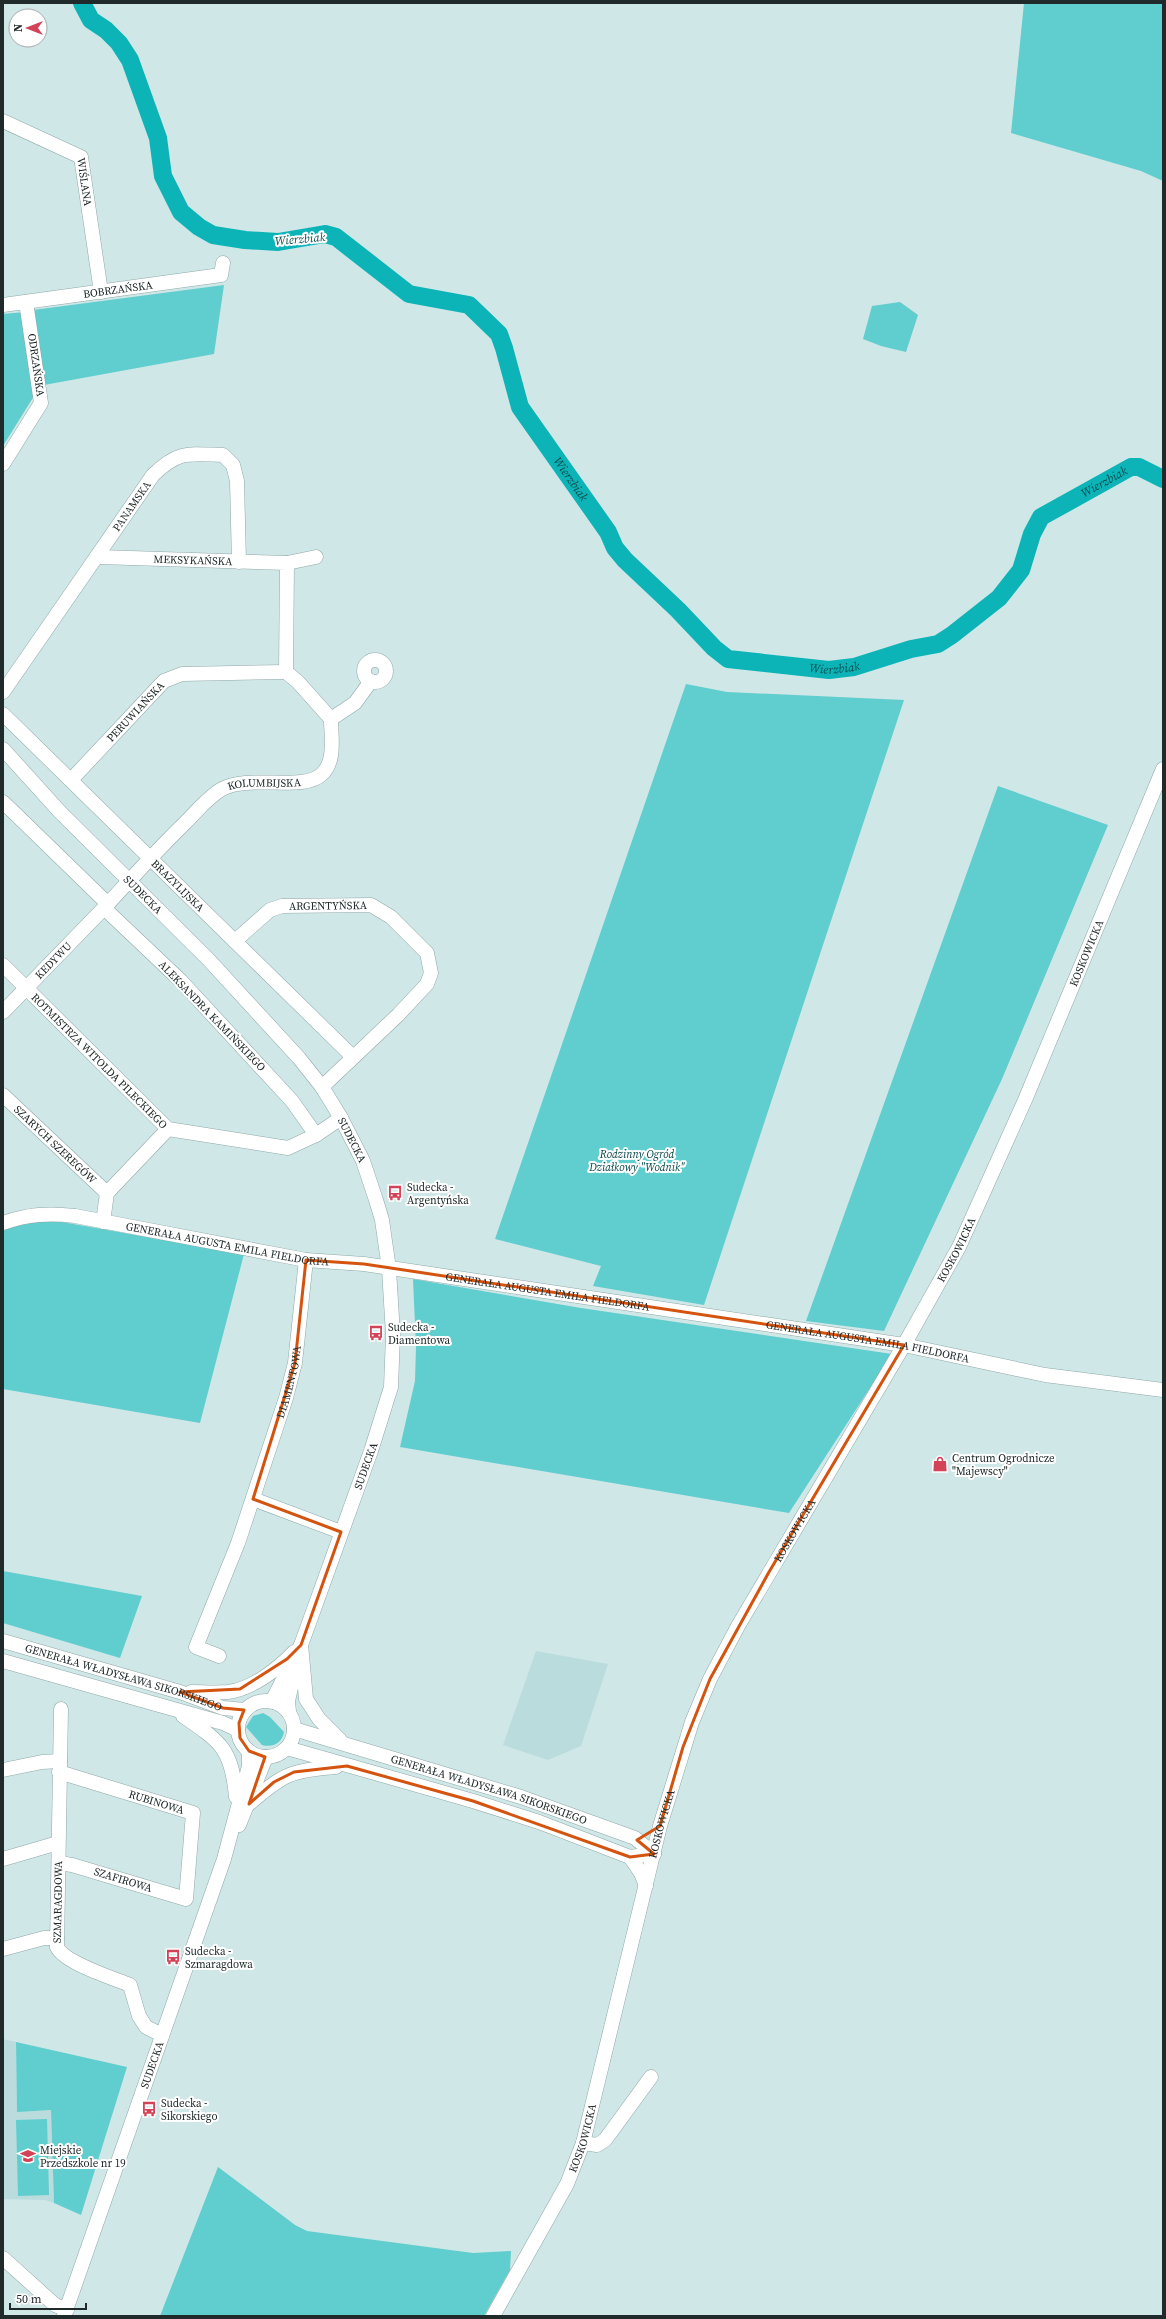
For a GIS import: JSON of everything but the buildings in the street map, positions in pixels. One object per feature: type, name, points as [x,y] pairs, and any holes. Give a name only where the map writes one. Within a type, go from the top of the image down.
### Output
[{"type":"street","name":"WIŚLANA","points":[[3,121],[81,156],[101,292]]},
{"type":"street","name":"BOBRZAŃSKA","points":[[3,305],[221,275],[223,263]]},
{"type":"street","name":"ODRZAŃSKA","points":[[3,464],[41,403],[26,302]]},
{"type":"street","name":"PANAMSKA","points":[[3,692],[99,557],[154,475],[168,461],[183,454],[223,455],[233,465],[237,481],[238,562]]},
{"type":"street","name":"MEKSYKAŃSKA","points":[[99,557],[286,563],[316,558]]},
{"type":"street","points":[[286,563],[286,672],[298,682],[331,719],[355,703],[371,681]]},
{"type":"street","name":"PERUWIAŃSKA","points":[[71,780],[164,681],[182,674],[286,672]]},
{"type":"street","name":"BRAZYLIJSKA","points":[[3,714],[150,859],[236,940],[353,1057]]},
{"type":"street","name":"KOLUMBIJSKA","points":[[130,881],[210,798],[222,789],[241,782],[304,782],[315,780],[328,766],[331,751],[331,719]]},
{"type":"street","name":"SUDECKA","points":[[3,749],[60,812],[235,987],[322,1087],[341,1118],[363,1161],[382,1220],[389,1269],[393,1335],[391,1387],[374,1443],[301,1645],[288,1701],[289,1712]]},
{"type":"street","name":"KOSKOWICKA","points":[[493,2316],[567,2184],[583,2143],[660,1826],[683,1747],[710,1679],[761,1585],[904,1345],[959,1247],[1006,1145],[1163,769]]},
{"type":"street","name":"ALEKSANDRA KAMIŃSKIEGO","points":[[3,802],[181,981],[292,1101],[316,1135]]},
{"type":"street","points":[[106,906],[130,881]]},
{"type":"street","name":"ARGENTYŃSKA","points":[[236,940],[270,910],[282,906],[371,905],[391,916],[427,952],[431,973],[427,984],[322,1087]]},
{"type":"street","name":"KEDYWU","points":[[3,1012],[106,906]]},
{"type":"street","name":"ROTMISTRZA WITOLDA PILECKIEGO","points":[[3,965],[168,1129],[288,1148],[316,1135],[341,1118]]},
{"type":"street","name":"SZARYCH SZEREGÓW","points":[[3,1095],[107,1193]]},
{"type":"street","points":[[103,1222],[107,1193],[168,1129]]},
{"type":"street","name":"GENERAŁA AUGUSTA EMILA FIELDORFA","points":[[3,1223],[19,1218],[48,1213],[306,1260],[364,1264],[389,1269],[904,1345],[1045,1374],[1092,1382],[1163,1390]]},
{"type":"street","name":"DIAMENTOWA","points":[[219,1656],[196,1647],[253,1499],[296,1363],[306,1260]]},
{"type":"street","points":[[253,1499],[341,1532]]},
{"type":"street","name":"GENERAŁA WŁADYSŁAWA SIKORSKIEGO","points":[[3,1641],[180,1692],[223,1708],[245,1710]]},
{"type":"street","points":[[180,1692],[227,1692],[240,1689],[260,1679],[287,1659],[301,1645]]},
{"type":"street","points":[[301,1645],[306,1699],[320,1720],[342,1742]]},
{"type":"street","name":"SUDECKA","points":[[272,1701],[301,1645]]},
{"type":"street","name":"GENERAŁA WŁADYSŁAWA SIKORSKIEGO","points":[[3,1661],[175,1711],[223,1722],[238,1730]]},
{"type":"street","points":[[272,1701],[289,1712],[294,1729],[291,1743],[286,1748],[274,1756],[266,1757],[249,1751],[243,1745],[238,1730],[245,1710],[258,1702],[272,1701]]},
{"type":"street","name":"SZMARAGDOWA","points":[[61,1709],[57,1938],[60,1954],[130,1986],[139,2016],[146,2027],[162,2035]]},
{"type":"street","points":[[175,1711],[212,1736],[227,1755],[243,1806],[274,1782],[294,1772],[347,1766]]},
{"type":"street","points":[[294,1729],[342,1742]]},
{"type":"street","name":"GENERAŁA WŁADYSŁAWA SIKORSKIEGO","points":[[342,1742],[514,1795],[635,1838],[654,1854]]},
{"type":"street","points":[[286,1748],[347,1766]]},
{"type":"street","name":"SUDECKA","points":[[243,1806],[249,1766],[249,1751]]},
{"type":"street","name":"SUDECKA","points":[[65,2313],[224,1858],[243,1806],[266,1757]]},
{"type":"street","points":[[3,1770],[42,1762],[60,1766]]},
{"type":"street","name":"RUBINOWA","points":[[60,1766],[193,1813],[186,1899]]},
{"type":"street","name":"GENERAŁA WŁADYSŁAWA SIKORSKIEGO","points":[[347,1766],[502,1810],[630,1857],[654,1854]]},
{"type":"street","points":[[635,1838],[660,1826]]},
{"type":"street","points":[[3,1859],[58,1843]]},
{"type":"street","points":[[630,1857],[641,1874],[646,1886]]},
{"type":"street","name":"SZAFIROWA","points":[[59,1863],[72,1865],[186,1899]]},
{"type":"street","points":[[3,1949],[44,1938],[57,1938]]},
{"type":"street","points":[[583,2143],[597,2145],[605,2140],[651,2077]]},
{"type":"street","points":[[3,2258],[65,2313]]},
{"type":"highlighted area","points":[[306,1260],[364,1264],[904,1345],[769,1572],[710,1679],[683,1747],[660,1826],[637,1840],[654,1854],[630,1857],[473,1801],[347,1766],[294,1772],[274,1782],[249,1804],[265,1757],[249,1751],[240,1738],[239,1723],[244,1710],[223,1708],[180,1692],[240,1689],[287,1659],[301,1645],[341,1532],[253,1499],[295,1363]]},
{"type":"shaded area","points":[[536,1651],[608,1664],[581,1746],[548,1760],[503,1745]]},
{"type":"shaded area","name":"Miejskie Przedszkole nr 19","points":[[3,2039],[16,2042],[17,2111],[51,2110],[54,2203],[45,2200],[3,2199]]},
{"type":"green space","points":[[1024,3],[1163,3],[1163,181],[1141,171],[1011,133]]},
{"type":"green space","points":[[224,285],[214,354],[44,385],[33,310]]},
{"type":"green space","points":[[900,302],[918,315],[906,352],[881,346],[863,339],[872,306]]},
{"type":"green space","points":[[24,312],[34,396],[3,446],[3,314]]},
{"type":"green space","name":"Rodzinny Ogród Działkowy \"Wodnik\"","points":[[686,684],[727,692],[904,700],[704,1305],[593,1286],[601,1266],[495,1239]]},
{"type":"green space","points":[[998,786],[1108,825],[1002,1079],[884,1331],[806,1321]]},
{"type":"green space","points":[[39,1218],[244,1254],[200,1423],[3,1389],[3,1229]]},
{"type":"green space","points":[[413,1279],[581,1308],[892,1354],[789,1513],[400,1447],[415,1381],[416,1347]]},
{"type":"green space","points":[[3,1571],[142,1596],[120,1658],[3,1623]]},
{"type":"green space","points":[[263,1713],[270,1717],[284,1732],[279,1742],[270,1746],[262,1745],[246,1727],[253,1716]]},
{"type":"green space","points":[[16,2042],[127,2067],[81,2215],[54,2203],[51,2110],[17,2112]]},
{"type":"green space","points":[[47,2119],[49,2195],[18,2196],[16,2120]]},
{"type":"green space","points":[[218,2167],[295,2225],[307,2231],[473,2253],[511,2251],[510,2270],[484,2316],[160,2316]]},
{"type":"waterway","name":"Wierzbiak","points":[[82,3],[91,20],[106,30],[119,43],[130,60],[158,138],[163,176],[181,212],[199,227],[213,235],[245,240],[278,242],[325,234],[336,237],[409,294],[469,305],[499,334],[520,407],[608,532],[615,548],[625,560],[678,610],[714,648],[728,659],[829,670],[854,667],[911,649],[938,644],[952,635],[999,598],[1021,570],[1032,534],[1041,517],[1131,467],[1139,467],[1163,479]]},
{"type":"place","name":"Sudecka - Argentyńska","points":[[395,1193]]},
{"type":"place","name":"Sudecka - Diamentowa","points":[[376,1333]]},
{"type":"place","name":"Centrum Ogrodnicze \"Majewscy\"","points":[[940,1464]]},
{"type":"place","name":"Sudecka - Szmaragdowa","points":[[173,1957]]},
{"type":"place","name":"Sudecka - Sikorskiego","points":[[149,2109]]},
{"type":"place","name":"Miejskie Przedszkole nr 19","points":[[28,2156]]}]
